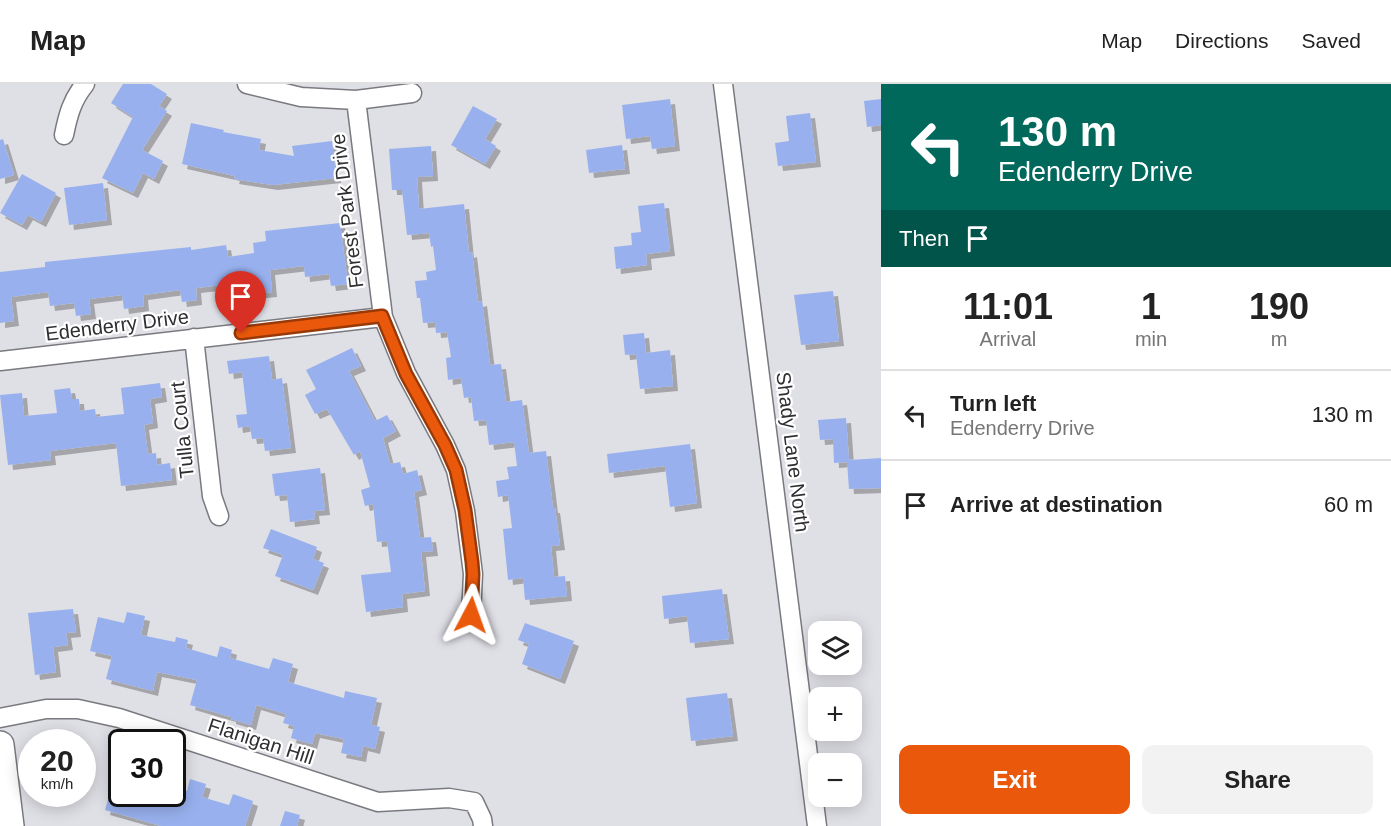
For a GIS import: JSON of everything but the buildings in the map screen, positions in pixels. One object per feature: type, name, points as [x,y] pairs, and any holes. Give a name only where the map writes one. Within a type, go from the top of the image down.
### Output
[{"type":"street","points":[[64,135],[68,113],[85,84]]},
{"type":"street","points":[[247,84],[300,97],[356,100],[412,93]]},
{"type":"street","name":"Shady Lane North","points":[[723,84],[816,826]]},
{"type":"street","name":"Forest Park Drive","points":[[356,100],[382,316],[406,374],[456,470],[465,510],[473,566],[471,615]]},
{"type":"street","name":"Edenderry Drive","points":[[0,361],[382,316]]},
{"type":"street","name":"Tulla Court","points":[[194,338],[212,496],[219,516]]},
{"type":"street","name":"Flanigan Hill","points":[[0,718],[46,709],[78,709],[119,718],[378,802],[449,798],[474,802],[483,826]]},
{"type":"street","points":[[0,745],[10,826]]},
{"type":"route","points":[[241,333],[382,316],[406,374],[456,470],[465,510],[472,562],[471,615]]}]
